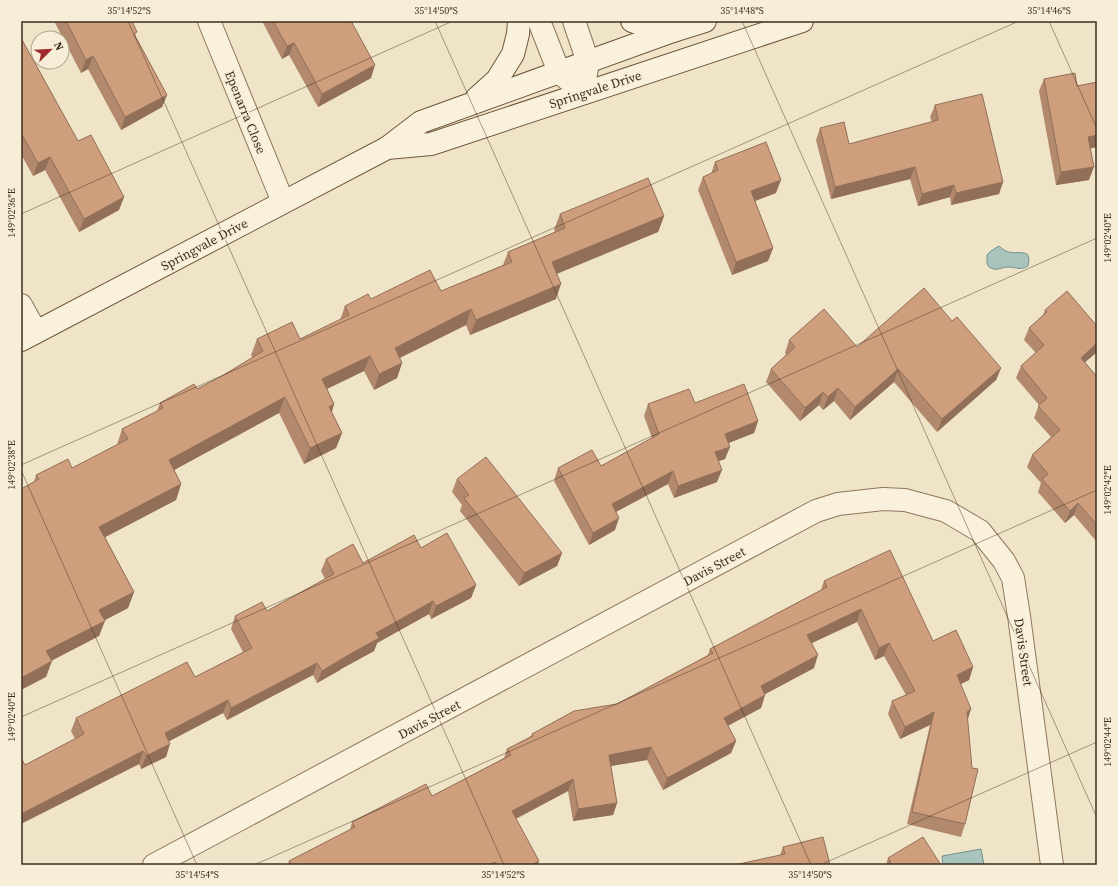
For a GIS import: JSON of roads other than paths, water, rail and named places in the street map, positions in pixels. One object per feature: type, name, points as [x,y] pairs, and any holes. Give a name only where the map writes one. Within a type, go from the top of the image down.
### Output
[{"type":"street","name":"Epenarra Close","points":[[209,21],[283,202]]},
{"type":"street","points":[[471,104],[497,80],[513,54],[518,34],[519,21]]},
{"type":"street","points":[[539,21],[559,72],[584,93]]},
{"type":"street","points":[[574,21],[588,62],[584,93]]},
{"type":"street","points":[[632,21],[642,25],[660,27],[673,31]]},
{"type":"street","name":"Springvale Drive","points":[[28,336],[387,148],[421,122],[673,31],[706,21]]},
{"type":"street","name":"Springvale Drive","points":[[387,148],[431,144],[802,21]]},
{"type":"street","points":[[21,305],[28,336]]},
{"type":"street","name":"Davis Street","points":[[154,865],[816,511],[838,504],[883,499],[905,500],[946,511],[980,531],[1004,561],[1012,578],[1019,616],[1052,865]]},
{"type":"water","points":[[999,246],[1010,252],[1027,254],[1029,258],[1028,266],[1020,269],[1006,267],[997,269],[989,267],[987,263],[987,255]]},
{"type":"water","points":[[981,849],[984,865],[943,865],[942,856]]}]
